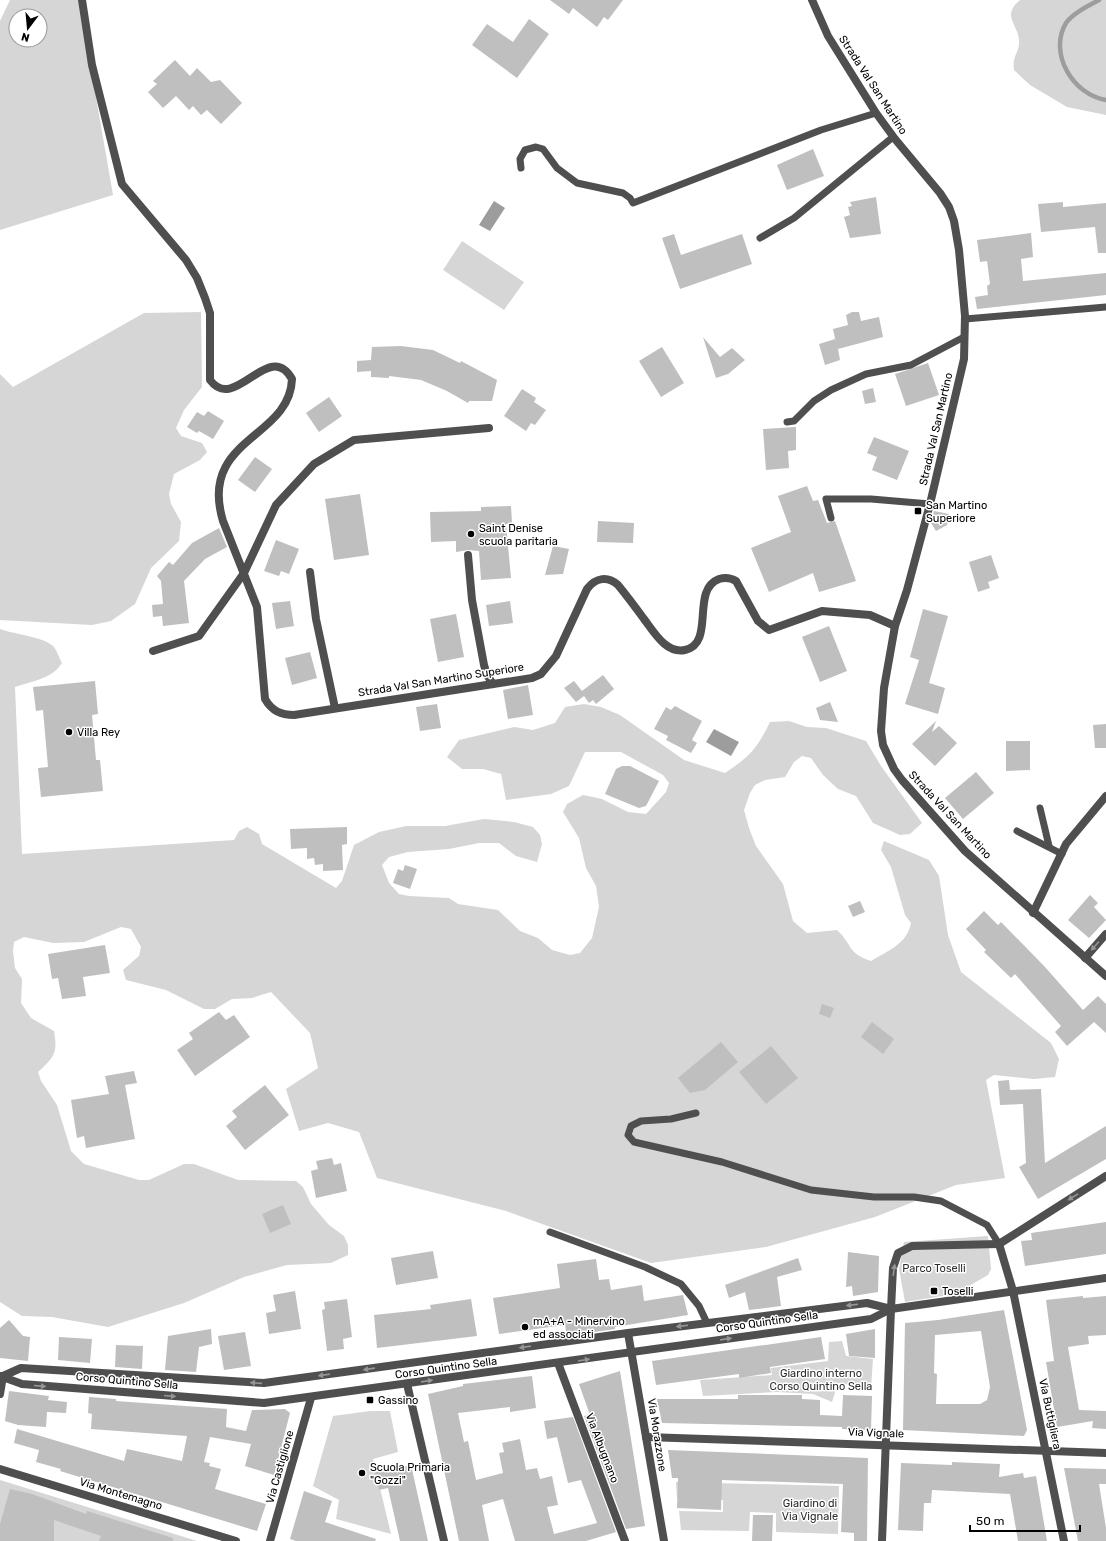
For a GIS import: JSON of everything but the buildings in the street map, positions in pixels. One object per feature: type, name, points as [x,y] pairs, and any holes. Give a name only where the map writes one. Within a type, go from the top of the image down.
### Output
[{"type":"street","name":"Strada Val San Martino Superiore","points":[[82,0],[92,65],[122,184],[186,260],[197,278],[206,298],[210,313],[210,380],[213,384],[229,389],[236,387],[265,368],[272,366],[285,370],[292,379],[290,390],[283,406],[232,456],[218,481],[218,506],[257,607],[265,699],[270,707],[285,715],[294,715],[532,678],[541,674],[556,656],[588,589],[592,583],[603,578],[612,580],[618,585],[662,642],[672,649],[680,651],[691,649],[698,642],[707,592],[713,583],[722,578],[731,578],[736,581],[758,621],[769,630],[822,611],[870,615],[895,626]]},
{"type":"street","name":"Strada Val San Martino","points":[[812,0],[828,36],[876,113],[893,137],[940,193],[949,207],[954,221],[965,320],[964,359],[930,504],[907,590],[895,626],[882,710],[883,745],[888,757],[902,780],[965,851],[1033,913],[1106,976]]},
{"type":"street","points":[[153,651],[200,636],[244,573],[276,504],[314,464],[354,440],[489,428]]},
{"type":"street","points":[[468,555],[472,600],[484,665],[487,675],[493,684]]},
{"type":"street","points":[[310,572],[316,619],[335,708]]},
{"type":"street","points":[[1033,913],[1066,844],[1103,798]]},
{"type":"street","points":[[1085,958],[1106,934]]},
{"type":"street","points":[[882,1541],[893,1268],[898,1253],[912,1246],[999,1244],[1106,1176]]},
{"type":"street","name":"Via Buttigliera","points":[[999,1244],[1013,1291],[1064,1541]]},
{"type":"street","name":"Corso Quintino Sella","points":[[1,1375],[22,1384],[264,1403],[311,1398],[558,1364],[632,1352],[871,1319],[891,1309],[1106,1278]]},
{"type":"street","name":"Corso Quintino Sella","points":[[1,1375],[21,1368],[264,1383],[628,1333],[867,1303],[891,1309]]},
{"type":"street","name":"Via Morazzone","points":[[628,1333],[664,1541]]},
{"type":"street","name":"Via Albugnano","points":[[558,1364],[625,1541]]},
{"type":"street","points":[[0,1394],[1,1375]]},
{"type":"street","points":[[407,1384],[444,1541]]},
{"type":"street","name":"Via Castiglione","points":[[270,1541],[311,1398]]},
{"type":"street","name":"Via Vignale","points":[[646,1437],[1046,1449],[1106,1453]]},
{"type":"street","name":"Via Montemagno","points":[[0,1468],[236,1541]]},
{"type":"lane","points":[[522,168],[520,159],[525,150],[536,147],[543,148],[558,168],[576,183],[623,193],[630,198],[633,203],[814,133],[876,113]]},
{"type":"lane","points":[[760,238],[794,218],[893,137]]},
{"type":"lane","points":[[965,320],[1106,307]]},
{"type":"lane","points":[[787,422],[794,421],[814,401],[831,390],[866,374],[911,365],[964,337]]},
{"type":"lane","points":[[831,518],[826,499],[871,499],[930,504]]},
{"type":"lane","points":[[1040,808],[1049,846]]},
{"type":"lane","points":[[1017,831],[1049,846],[1062,854]]},
{"type":"lane","points":[[696,1113],[672,1120],[641,1121],[631,1126],[628,1136],[634,1142],[722,1162],[811,1190],[874,1197],[914,1197],[941,1201],[987,1225],[999,1244]]},
{"type":"lane","points":[[550,1232],[645,1267],[681,1284],[698,1306],[707,1323]]},
{"type":"green space","points":[[10,0],[79,0],[113,195],[0,230],[0,21]]},
{"type":"green space","points":[[1020,0],[1106,0],[1106,115],[1067,107],[1030,85],[1014,70],[1014,61],[1018,49],[1019,37],[1011,16],[1014,6]]},
{"type":"green space","points":[[462,241],[524,282],[504,310],[443,270]]},
{"type":"green space","points":[[201,312],[202,387],[184,410],[176,428],[181,436],[202,443],[207,452],[200,460],[174,474],[169,494],[171,504],[181,522],[179,541],[151,568],[135,604],[111,621],[92,625],[0,620],[0,374],[13,387],[144,313]]},
{"type":"green space","points":[[0,629],[43,640],[49,643],[57,652],[62,663],[53,673],[35,681],[15,687],[22,854],[234,840],[239,831],[247,827],[259,834],[262,844],[336,888],[342,881],[354,845],[379,832],[406,826],[445,826],[484,819],[514,822],[533,827],[540,835],[542,844],[537,862],[516,856],[499,843],[479,843],[449,849],[408,852],[389,857],[382,865],[389,883],[399,894],[449,898],[458,904],[498,910],[520,931],[538,938],[552,950],[570,955],[580,953],[592,938],[599,907],[596,886],[586,868],[579,838],[563,812],[567,804],[583,795],[602,799],[628,812],[646,814],[666,792],[669,783],[663,775],[621,752],[585,752],[569,786],[551,794],[506,800],[501,774],[483,769],[462,769],[447,757],[459,740],[514,727],[533,730],[555,723],[565,707],[584,704],[601,707],[620,715],[684,760],[725,773],[752,752],[770,722],[789,721],[807,727],[826,728],[866,741],[881,766],[922,823],[910,834],[900,835],[873,823],[856,796],[838,789],[823,775],[811,758],[802,756],[794,762],[785,777],[765,780],[755,785],[750,793],[744,810],[749,828],[756,846],[783,884],[793,921],[807,933],[837,930],[854,952],[871,961],[896,946],[906,936],[911,923],[905,915],[891,867],[881,850],[884,841],[929,860],[939,876],[948,935],[961,972],[1051,1043],[1059,1059],[1055,1077],[1034,1079],[994,1075],[986,1080],[1005,1178],[956,1185],[875,1217],[766,1247],[651,1263],[506,1211],[377,1178],[359,1132],[328,1123],[299,1131],[286,1089],[318,1068],[310,1033],[271,992],[252,998],[232,999],[215,1009],[204,1009],[166,990],[126,980],[123,970],[139,956],[141,947],[131,929],[121,927],[84,942],[53,943],[24,937],[14,942],[13,951],[15,968],[22,979],[21,1003],[31,1018],[54,1031],[55,1039],[54,1054],[38,1072],[41,1081],[57,1105],[71,1151],[84,1164],[139,1180],[149,1180],[184,1164],[194,1164],[238,1180],[296,1181],[303,1187],[311,1204],[329,1225],[344,1236],[348,1245],[348,1255],[331,1263],[287,1265],[244,1277],[184,1303],[108,1327],[52,1317],[22,1316],[0,1302]]},
{"type":"green space","name":"Parco Toselli","points":[[988,1236],[991,1269],[988,1275],[955,1294],[905,1302],[899,1269],[904,1242]]},
{"type":"green space","name":"Giardino interno Corso Quintino Sella","points":[[842,1341],[846,1356],[873,1359],[871,1388],[838,1383],[832,1402],[813,1394],[777,1392],[703,1396],[700,1380],[772,1375],[771,1368],[828,1361],[829,1342]]},
{"type":"green space","points":[[370,1411],[390,1411],[398,1452],[373,1459],[391,1534],[336,1519],[339,1500],[313,1486],[333,1416]]},
{"type":"green space","points":[[0,1480],[197,1541],[0,1541]]},
{"type":"green space","name":"Giardino di Via Vignale","points":[[676,1482],[839,1486],[838,1534],[776,1532],[776,1513],[750,1512],[749,1531],[681,1530],[679,1511],[723,1512],[723,1500],[677,1498]]},
{"type":"shaded area","points":[[494,201],[505,208],[490,231],[479,225]]},
{"type":"shaded area","points":[[714,729],[739,742],[731,756],[706,742]]},
{"type":"waterway","points":[[1099,0],[1069,19],[1061,35],[1060,47],[1062,59],[1067,71],[1074,81],[1083,90],[1106,100]]},
{"type":"place","name":"San Martino Superiore","points":[[918,511]]},
{"type":"place","name":"Saint Denise scuola paritaria","points":[[471,534]]},
{"type":"place","name":"Villa Rey","points":[[69,732]]},
{"type":"place","name":"Toselli","points":[[934,1291]]},
{"type":"place","name":"mA+A - Minervino ed associati","points":[[525,1327]]},
{"type":"place","name":"Gassino","points":[[370,1400]]},
{"type":"place","name":"Scuola Primaria \"Gozzi\"","points":[[362,1473]]}]
